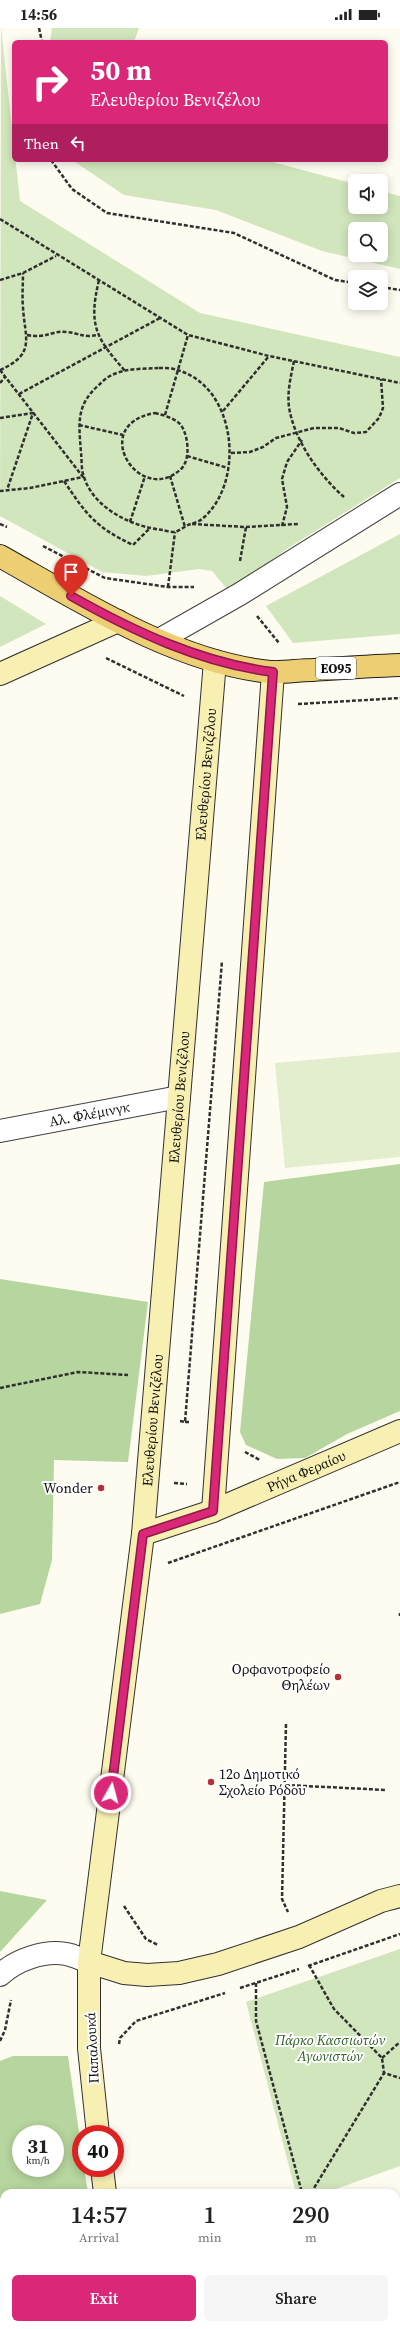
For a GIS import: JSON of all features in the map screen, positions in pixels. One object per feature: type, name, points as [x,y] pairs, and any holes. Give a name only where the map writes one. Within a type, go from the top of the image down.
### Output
[{"type":"main road","name":"ΕΟ95","points":[[0,556],[118,620],[159,640],[215,661],[244,668],[273,672],[400,665]]},
{"type":"street","points":[[159,640],[240,594],[400,494]]},
{"type":"street","points":[[0,674],[118,620]]},
{"type":"street","name":"Ελευθερίου Βενιζέλου","points":[[89,1962],[143,1534],[215,661]]},
{"type":"street","points":[[143,1534],[213,1511],[273,672]]},
{"type":"street","name":"Αλ. Φλέμινγκ","points":[[0,1130],[179,1097]]},
{"type":"street","name":"Ρήγα Φεραίου","points":[[213,1511],[400,1431]]},
{"type":"street","points":[[0,1975],[10,1965],[36,1956],[65,1954],[124,1972],[147,1975],[179,1973],[218,1964],[299,1938],[381,1901],[400,1896]]},
{"type":"street","name":"Παπαλουκά","points":[[89,1962],[89,2048],[97,2125]]},
{"type":"street","points":[[103,2177],[105,2189]]},
{"type":"path","points":[[40,28],[42,40]]},
{"type":"path","points":[[53,162],[72,189],[107,213],[234,233],[335,280],[348,282]]},
{"type":"path","points":[[0,219],[188,335],[269,356],[400,383]]},
{"type":"path","points":[[0,280],[23,273],[57,255]]},
{"type":"path","points":[[23,273],[22,308],[28,335],[23,352],[16,363],[0,370],[84,477],[94,495],[106,507],[130,522],[149,529],[175,532],[202,519],[224,488],[231,453],[223,411],[211,394],[198,381],[178,370],[159,368],[111,375],[91,392],[81,407],[79,425],[84,477]]},
{"type":"path","points":[[99,280],[93,315],[98,334],[105,348],[126,372]]},
{"type":"path","points":[[388,288],[400,290]]},
{"type":"path","points":[[19,394],[160,318]]},
{"type":"path","points":[[28,335],[41,338],[61,332],[69,332],[80,336],[98,334]]},
{"type":"path","points":[[165,415],[188,335]]},
{"type":"path","points":[[223,411],[269,356]]},
{"type":"path","points":[[294,361],[288,386],[289,407],[297,431],[326,481],[349,501]]},
{"type":"path","points":[[0,383],[5,376]]},
{"type":"path","points":[[231,453],[250,452],[263,447],[276,438],[297,431],[314,428],[339,428],[354,434],[366,432],[379,418],[383,408],[381,379]]},
{"type":"path","points":[[0,418],[33,413]]},
{"type":"path","points":[[7,490],[33,413]]},
{"type":"path","points":[[155,413],[165,415],[180,424],[186,437],[187,456],[183,466],[170,476],[152,478],[136,473],[125,460],[123,435],[130,424],[141,416],[155,413]]},
{"type":"path","points":[[79,425],[123,435]]},
{"type":"path","points":[[282,526],[287,507],[282,479],[287,462],[302,440]]},
{"type":"path","points":[[187,456],[228,468]]},
{"type":"path","points":[[130,522],[146,476]]},
{"type":"path","points":[[170,476],[184,527]]},
{"type":"path","points":[[0,491],[84,477]]},
{"type":"path","points":[[64,481],[87,515],[112,535],[133,545],[149,529]]},
{"type":"path","points":[[191,524],[246,527],[282,526],[303,523]]},
{"type":"path","points":[[0,524],[14,531]]},
{"type":"path","points":[[246,527],[243,549],[233,586],[279,644]]},
{"type":"path","points":[[168,587],[175,532]]},
{"type":"path","points":[[42,546],[105,578],[168,587],[197,586]]},
{"type":"path","points":[[104,657],[186,697]]},
{"type":"path","points":[[293,704],[400,698]]},
{"type":"path","points":[[178,1421],[185,1422],[222,960]]},
{"type":"path","points":[[0,1388],[78,1372],[134,1375]]},
{"type":"path","points":[[168,1563],[400,1482]]},
{"type":"path","points":[[286,1724],[282,1899],[291,1918]]},
{"type":"path","points":[[285,1785],[386,1790]]},
{"type":"path","points":[[234,1990],[400,1934]]},
{"type":"path","points":[[309,1965],[334,2009],[382,2058],[384,2073],[314,2189]]},
{"type":"path","points":[[256,1983],[256,2021],[301,2189]]},
{"type":"path","points":[[118,2045],[120,2038],[136,2021],[226,1993]]},
{"type":"path","points":[[0,2041],[5,2030],[12,1999]]},
{"type":"path","points":[[382,2058],[400,2042]]},
{"type":"path","points":[[384,2073],[400,2078]]},
{"type":"green space","points":[[1,28],[12,128],[12,162],[16,162],[20,201],[200,313],[400,357],[400,478],[285,550],[232,595],[212,571],[199,569],[146,576],[102,572],[0,516]]},
{"type":"green space","points":[[52,28],[139,28],[135,40],[50,40]]},
{"type":"green space","points":[[75,162],[272,162],[348,182],[348,214],[388,214],[388,193],[400,196],[400,269],[370,262],[388,262],[388,222],[348,222],[348,257],[322,251],[216,210],[124,195]]},
{"type":"green space","points":[[400,534],[400,634],[293,643],[266,606]]},
{"type":"green space","points":[[0,596],[46,624],[0,647]]},
{"type":"green space","points":[[400,1052],[400,1157],[285,1168],[275,1063]]},
{"type":"green space","points":[[400,1164],[400,1411],[347,1434],[305,1458],[277,1459],[246,1445],[240,1432],[264,1182]]},
{"type":"green space","points":[[0,1279],[148,1302],[128,1462],[54,1460],[52,1560],[40,1604],[0,1614]]},
{"type":"green space","points":[[0,1891],[47,1900],[0,1952]]},
{"type":"green space","name":"Πάρκο Κασσιωτών Αγωνιστών","points":[[400,1949],[400,2166],[336,2189],[295,2189],[246,2002]]},
{"type":"green space","points":[[13,2056],[68,2056],[78,2125],[72,2125],[72,2177],[85,2177],[87,2189],[0,2189],[0,2061]]},
{"type":"place","name":"Wonder","points":[[101,1488]]},
{"type":"place","name":"Ορφανοτροφείο Θηλέων","points":[[338,1677]]},
{"type":"place","name":"12ο Δημοτικό Σχολείο Ρόδου","points":[[211,1782]]},
{"type":"route","points":[[71,596],[82,603],[159,640],[186,651],[215,661],[244,668],[273,672],[213,1511],[143,1534],[111,1793]]}]
